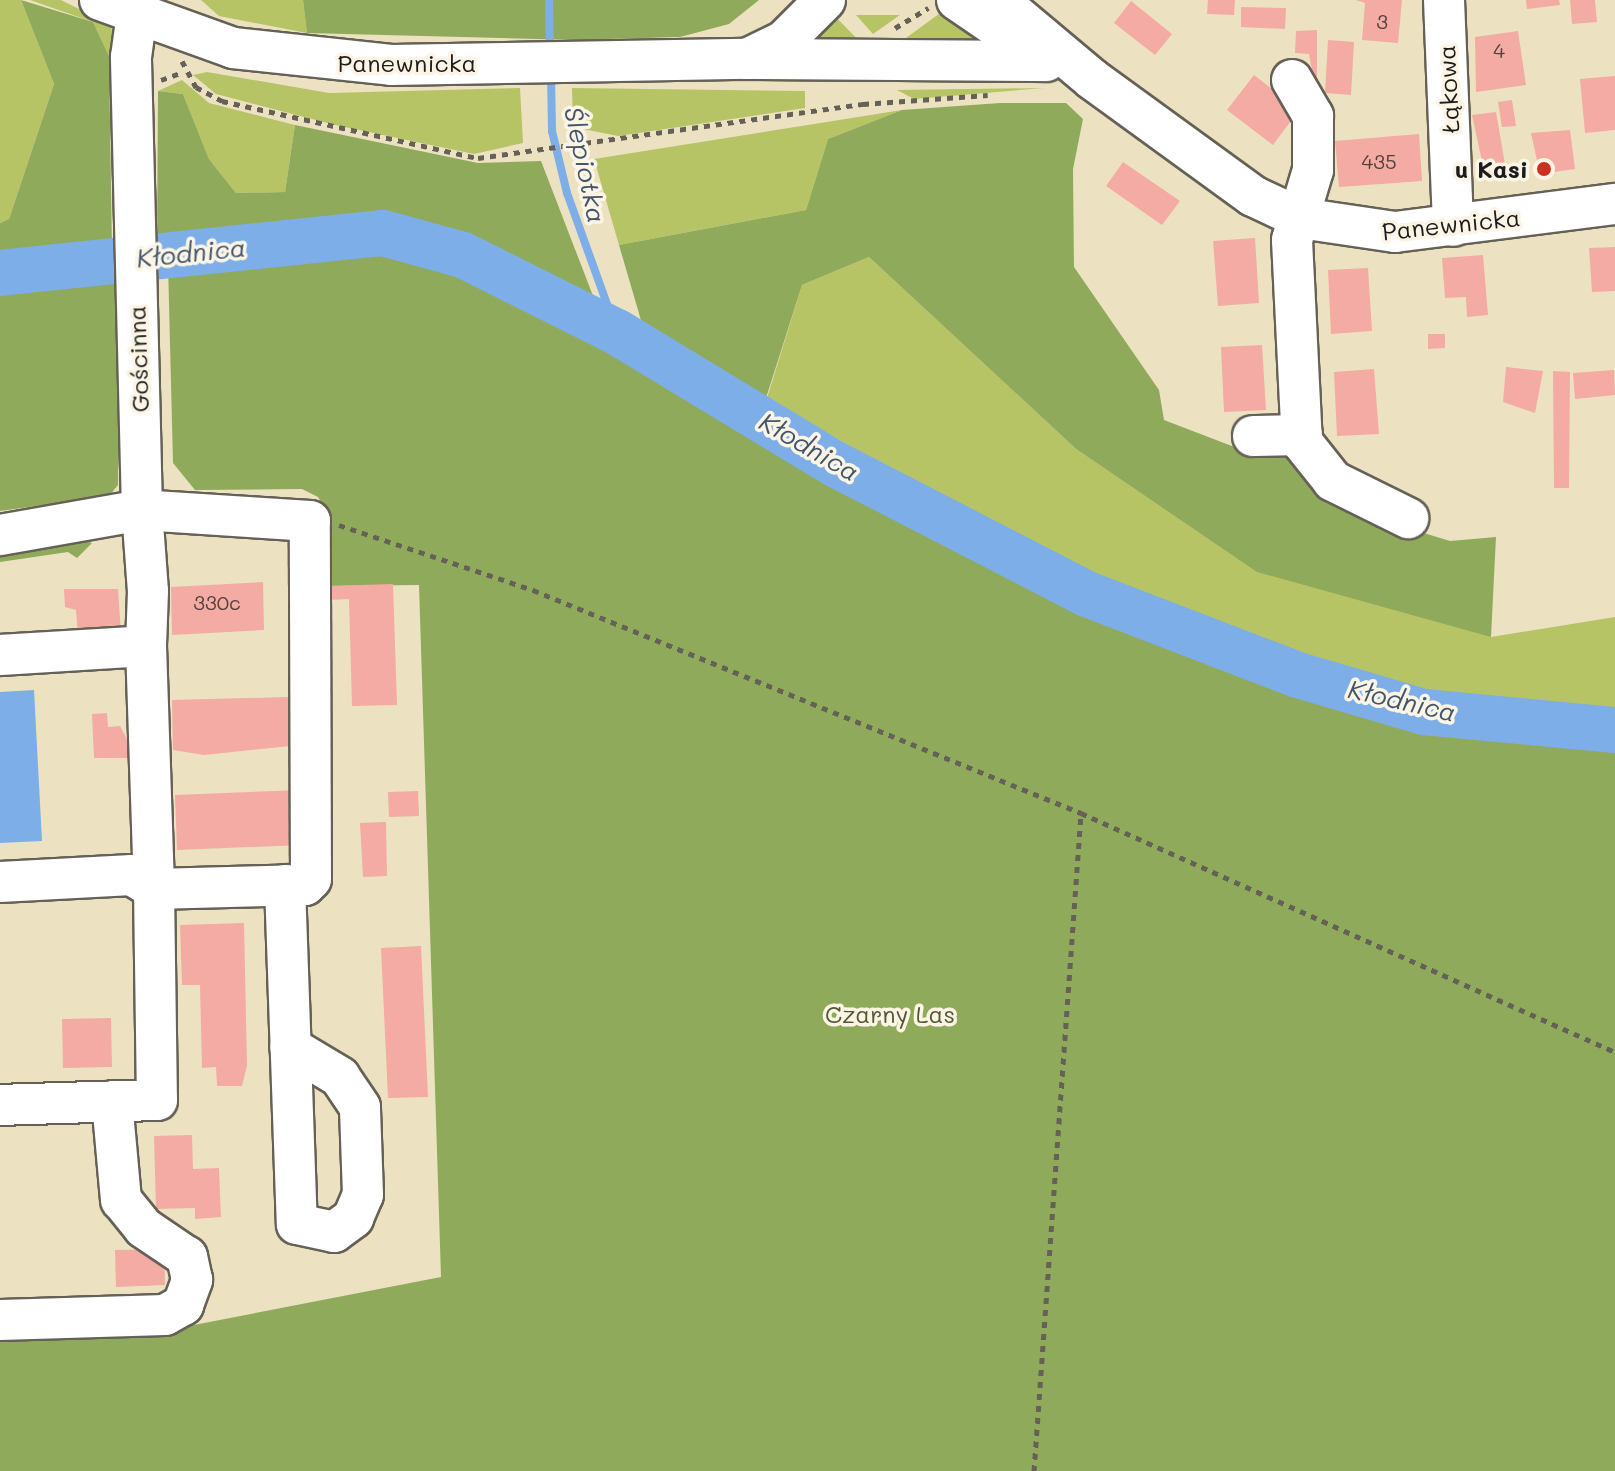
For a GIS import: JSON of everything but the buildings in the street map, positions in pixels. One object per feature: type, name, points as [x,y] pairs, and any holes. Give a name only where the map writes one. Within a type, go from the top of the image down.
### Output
[{"type":"street","name":"Panewnicka","points":[[100,0],[233,48],[322,62],[523,63],[735,58],[784,41],[825,0]]},
{"type":"street","points":[[735,58],[793,0]]},
{"type":"street","name":"Panewnicka","points":[[957,0],[1031,28]]},
{"type":"street","name":"Panewnicka","points":[[998,0],[1092,79],[1253,196],[1300,218],[1368,233],[1453,226],[1615,204]]},
{"type":"street","name":"Łąkowa","points":[[1444,0],[1453,226]]},
{"type":"street","name":"Gościnna","points":[[112,1101],[157,1100],[131,57],[137,14]]},
{"type":"street","points":[[735,58],[1031,28]]},
{"type":"street","points":[[1292,80],[1313,116],[1313,170],[1292,240],[1302,435],[1333,481],[1408,518]]},
{"type":"street","points":[[1253,436],[1302,435]]},
{"type":"street","points":[[0,535],[142,510],[310,521],[311,879],[285,885],[154,889],[132,875],[0,882]]},
{"type":"street","points":[[0,655],[146,646]]},
{"type":"street","points":[[285,885],[290,1047]]},
{"type":"street","points":[[0,1105],[112,1101],[121,1200],[144,1228],[187,1257],[192,1280],[183,1305],[165,1315],[0,1320]]},
{"type":"path","points":[[888,34],[936,0]]},
{"type":"path","points":[[182,52],[183,72],[222,101],[460,156],[511,156],[886,103],[1000,95]]},
{"type":"path","points":[[310,521],[364,528],[533,590],[1081,813],[1615,1052]]},
{"type":"path","points":[[1034,1471],[1081,813]]},
{"type":"green space","points":[[0,0],[21,0],[54,84],[9,219],[0,223]]},
{"type":"green space","points":[[21,0],[93,22],[109,56],[112,250],[0,260],[0,223],[9,219],[54,84]]},
{"type":"green space","points":[[30,0],[61,0],[111,25],[119,88],[110,88],[109,56],[93,22]]},
{"type":"green space","points":[[201,0],[303,0],[307,33],[219,16]]},
{"type":"green space","points":[[303,0],[759,0],[729,24],[680,37],[573,40],[307,33]]},
{"type":"green space","points":[[828,9],[867,49],[796,43]]},
{"type":"green space","points":[[943,11],[999,40],[895,46]]},
{"type":"green space","points":[[856,15],[900,15],[873,34]]},
{"type":"green space","points":[[207,72],[329,93],[520,88],[523,143],[474,154],[335,125],[216,94],[193,75]]},
{"type":"green space","points":[[867,77],[861,82],[608,81]]},
{"type":"green space","points":[[182,80],[209,103],[295,125],[285,192],[236,193],[209,159],[183,94],[158,91]]},
{"type":"green space","points":[[572,88],[805,91],[805,108],[618,136],[573,127]]},
{"type":"green space","points":[[1044,88],[914,99],[897,90]]},
{"type":"green space","points":[[158,91],[183,94],[209,159],[236,193],[285,192],[295,125],[478,163],[541,161],[600,314],[462,244],[365,224],[157,247]]},
{"type":"green space","points":[[1000,103],[1066,103],[1083,119],[1073,169],[1074,267],[1159,390],[1164,420],[1237,448],[1288,454],[1345,509],[1450,541],[1496,537],[1491,637],[1257,572],[1075,448],[869,257],[802,285],[766,398],[645,334],[619,245],[806,210],[828,139],[902,110]]},
{"type":"green space","points":[[902,110],[828,139],[806,210],[619,245],[594,159]]},
{"type":"green space","name":"Czarny Las","points":[[382,242],[461,263],[614,340],[814,460],[1083,600],[1297,682],[1422,716],[1615,741],[1615,1471],[0,1471],[0,1335],[168,1330],[441,1277],[419,585],[328,586],[326,511],[318,497],[302,489],[195,490],[173,463],[168,264]]},
{"type":"green space","points":[[869,257],[1075,448],[1491,637],[1615,617],[1615,724],[1427,703],[1090,585],[767,398],[802,285]]},
{"type":"green space","points":[[120,275],[118,485],[109,496],[0,511],[0,285]]},
{"type":"green space","points":[[78,538],[92,543],[77,558],[68,552],[0,562],[0,549]]},
{"type":"water","points":[[34,690],[42,841],[0,843],[0,692]]},
{"type":"waterway","name":"Ślepiotka","points":[[549,0],[550,51]]},
{"type":"waterway","name":"Ślepiotka","points":[[551,73],[552,131],[567,193],[617,332]]},
{"type":"waterway","name":"Kłodnica","points":[[0,273],[383,233],[463,255],[617,332],[835,464],[1087,594],[1298,675],[1424,712],[1615,730]]},
{"type":"place","name":"u Kasi","points":[[1544,169]]}]
